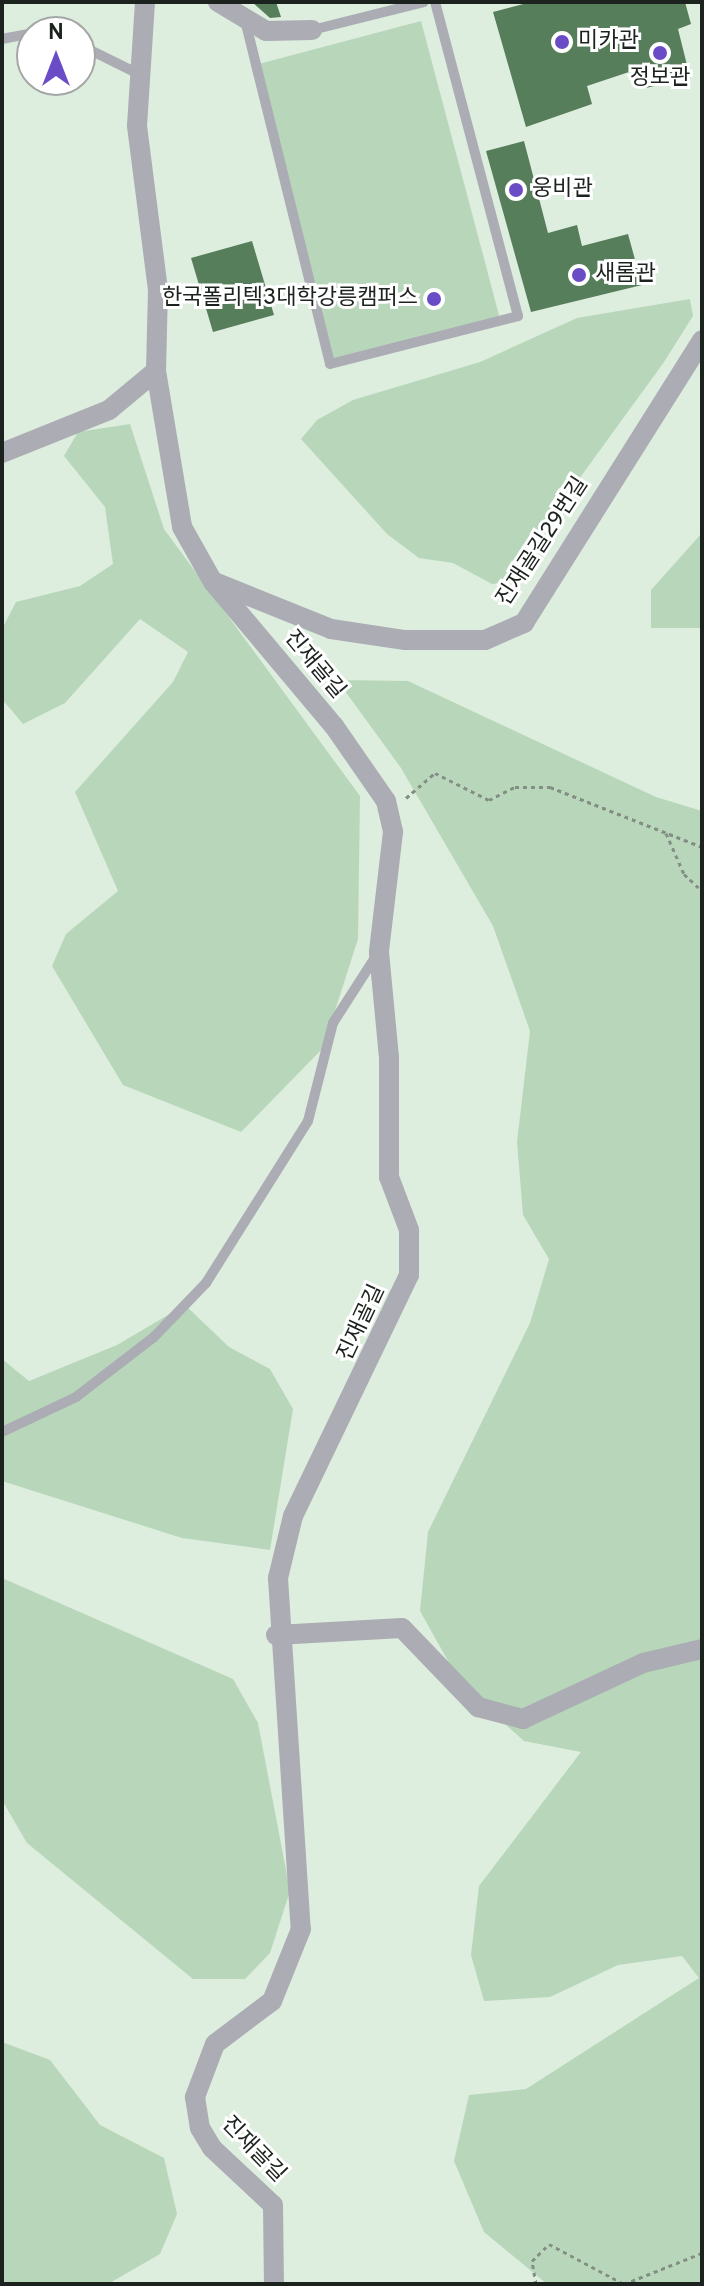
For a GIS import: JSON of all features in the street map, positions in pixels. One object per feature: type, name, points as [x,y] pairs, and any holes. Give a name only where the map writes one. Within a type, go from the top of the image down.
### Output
[{"type":"street","name":"진재골길","points":[[145,2],[139,74],[144,199],[158,289],[156,371],[182,527],[213,582],[334,726],[388,808],[394,855],[379,952],[389,1177],[409,1230],[409,1275],[293,1516],[278,1578],[276,1635],[301,1929],[272,2001],[215,2044],[195,2097],[200,2128],[212,2148],[273,2205],[274,2284]]},
{"type":"street","points":[[218,2],[266,31],[312,30]]},
{"type":"street","name":"진재골길29번길","points":[[213,582],[331,629],[405,640],[485,640],[524,623],[702,340]]},
{"type":"street","points":[[2,453],[109,410],[156,371]]},
{"type":"street","points":[[276,1635],[402,1628],[478,1707],[523,1719],[643,1663],[702,1649]]},
{"type":"lane","points":[[312,30],[424,2]]},
{"type":"lane","points":[[245,18],[330,364],[518,316],[435,2]]},
{"type":"lane","points":[[96,53],[139,74]]},
{"type":"lane","points":[[2,1432],[76,1397],[154,1337],[206,1283],[308,1121],[333,1023],[379,952]]},
{"type":"path","points":[[388,808],[435,773],[489,800],[515,787],[550,787],[702,847]]},
{"type":"path","points":[[666,833],[684,874],[702,891]]},
{"type":"path","points":[[536,2284],[532,2261],[549,2244],[599,2277],[624,2284],[702,2253]]},
{"type":"green space","points":[[421,21],[500,319],[330,364],[251,66]]},
{"type":"green space","points":[[690,299],[693,316],[664,362],[529,548],[515,581],[492,584],[453,563],[419,558],[387,534],[301,439],[317,420],[353,400],[480,362],[577,318]]},
{"type":"green space","points":[[130,424],[164,529],[360,796],[358,939],[323,1048],[241,1132],[123,1085],[52,966],[66,934],[118,891],[75,792],[173,682],[188,652],[140,619],[65,703],[23,724],[2,699],[2,629],[16,602],[80,586],[113,564],[105,507],[64,456],[78,432]]},
{"type":"green space","points":[[702,533],[702,628],[651,628],[651,590]]},
{"type":"green space","points":[[337,680],[408,681],[656,797],[702,811],[702,2284],[547,2284],[484,2232],[454,2161],[469,2095],[526,2089],[699,1978],[682,1956],[618,1965],[550,1997],[484,2001],[471,1955],[479,1886],[581,1752],[524,1741],[462,1686],[420,1611],[428,1532],[530,1323],[549,1259],[523,1215],[517,1142],[530,1031],[493,926],[401,768]]},
{"type":"green space","points":[[185,1305],[229,1347],[270,1369],[293,1409],[270,1550],[182,1538],[2,1481],[2,1359],[29,1381],[117,1345]]},
{"type":"green space","points":[[2,1578],[233,1679],[258,1723],[290,1891],[270,1953],[245,1979],[193,1979],[27,1843],[2,1800]]},
{"type":"green space","points":[[2,2042],[50,2060],[100,2125],[164,2158],[177,2214],[160,2254],[108,2284],[2,2284]]},
{"type":"building","points":[[252,2],[276,2],[281,17],[270,18]]},
{"type":"building","name":"미카관","points":[[531,2],[685,2],[691,24],[678,29],[690,77],[646,88],[641,68],[587,86],[592,104],[526,127],[493,12]]},
{"type":"building","points":[[524,141],[548,233],[577,225],[582,246],[628,234],[642,285],[531,312],[486,151]]},
{"type":"building","points":[[252,241],[274,315],[213,332],[191,258]]},
{"type":"place","name":"미카관","points":[[562,42]]},
{"type":"place","name":"정보관","points":[[660,53]]},
{"type":"place","name":"웅비관","points":[[516,190]]},
{"type":"place","name":"새롬관","points":[[579,275]]},
{"type":"place","name":"한국폴리텍3대학강릉캠퍼스","points":[[434,299]]}]
